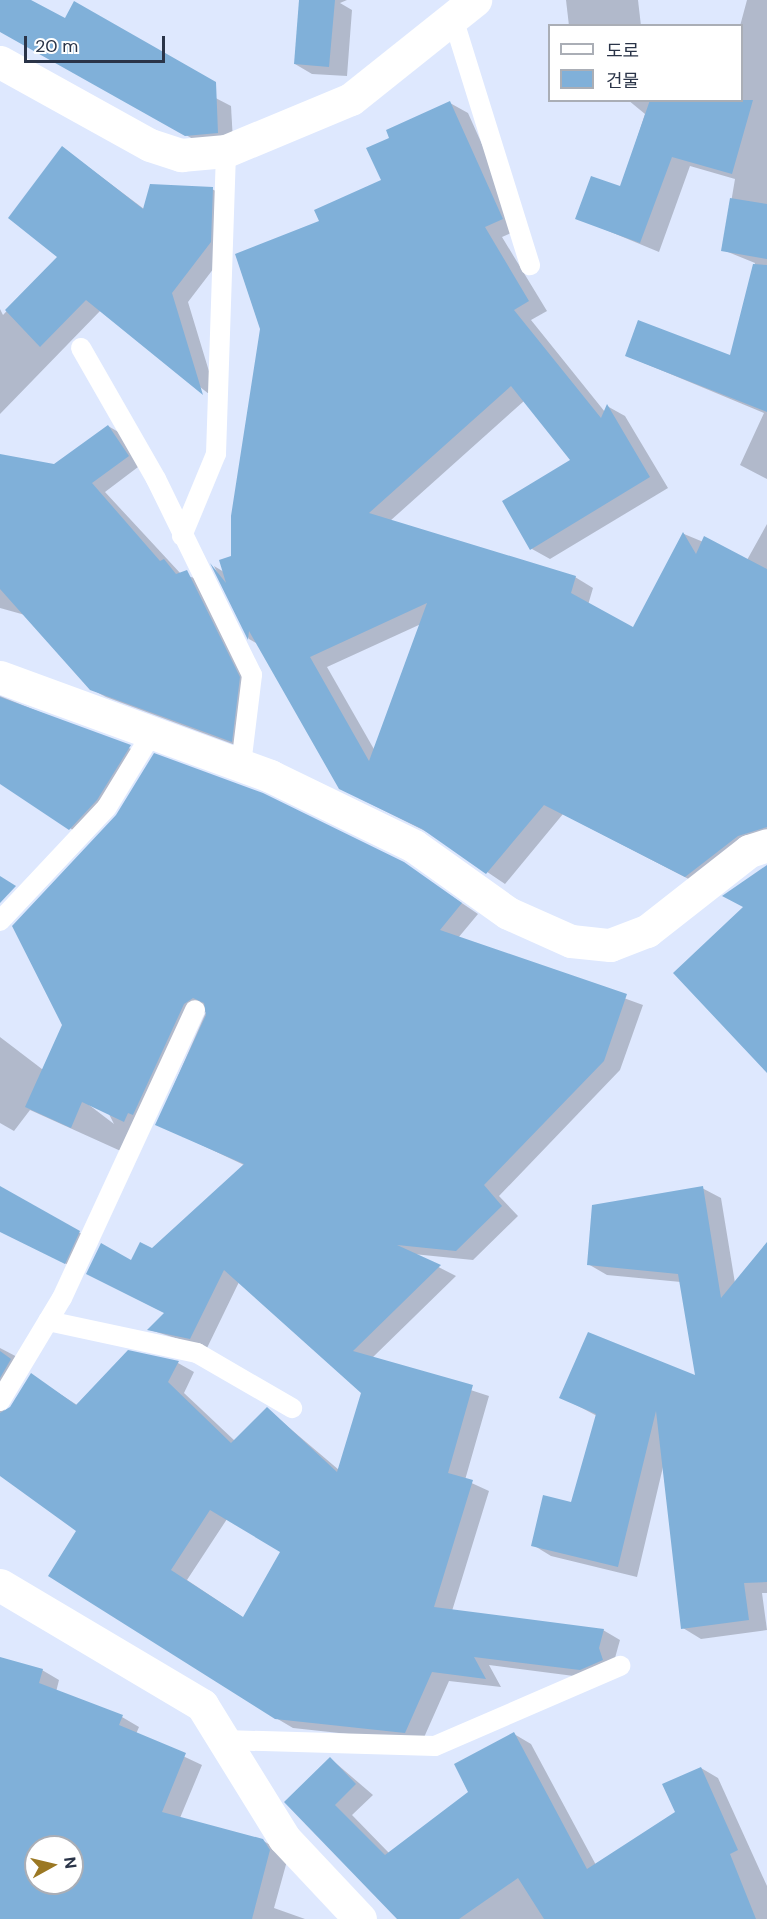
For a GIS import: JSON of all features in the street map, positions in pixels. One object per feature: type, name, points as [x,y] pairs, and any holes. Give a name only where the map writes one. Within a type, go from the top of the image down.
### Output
[{"type":"street","points":[[0,62],[150,145],[181,155],[226,151],[351,99],[464,9]]},
{"type":"street","points":[[0,677],[154,730],[241,765],[414,846],[508,913],[571,941],[610,945],[647,931],[749,851],[767,845]]},
{"type":"street","points":[[0,1585],[202,1705],[284,1838],[360,1919]]},
{"type":"lane","points":[[464,9],[530,265]]},
{"type":"lane","points":[[182,536],[216,454],[226,151]]},
{"type":"lane","points":[[81,348],[182,536],[252,675],[241,765]]},
{"type":"lane","points":[[0,921],[107,807],[154,730]]},
{"type":"lane","points":[[0,1401],[48,1321],[195,1010]]},
{"type":"lane","points":[[48,1321],[197,1353],[292,1408]]},
{"type":"lane","points":[[223,1740],[435,1746],[620,1666]]},
{"type":"building","points":[[0,0],[31,0],[65,18],[74,1],[216,82],[218,133],[185,136],[0,32]]},
{"type":"building","points":[[299,0],[335,0],[329,67],[294,64]]},
{"type":"building","points":[[743,100],[753,100],[732,174],[672,157],[640,243],[575,219],[591,176],[620,186],[649,102],[743,102]]},
{"type":"building","points":[[450,101],[503,219],[485,227],[529,301],[514,310],[601,418],[607,404],[650,477],[530,550],[502,501],[570,460],[511,386],[369,513],[576,576],[571,593],[633,627],[683,532],[696,554],[704,536],[767,569],[767,827],[738,836],[685,877],[544,805],[486,874],[422,829],[339,789],[249,631],[248,640],[210,563],[226,583],[219,560],[231,556],[231,516],[260,329],[235,254],[319,221],[314,210],[381,180],[366,148],[389,138],[386,130]],"holes":[[[427,603],[369,761],[310,657]]]},
{"type":"building","points":[[62,146],[143,209],[150,184],[213,187],[211,242],[172,293],[203,395],[86,300],[40,347],[5,310],[57,257],[8,218]]},
{"type":"building","points":[[730,198],[767,204],[767,259],[721,251]]},
{"type":"building","points":[[753,264],[767,265],[767,412],[625,356],[638,320],[730,355]]},
{"type":"building","points":[[108,425],[129,456],[92,483],[160,561],[164,559],[176,574],[187,570],[240,677],[232,742],[90,690],[0,589],[0,454],[54,464]]},
{"type":"building","points":[[0,697],[131,745],[97,800],[69,830],[0,784]]},
{"type":"building","points":[[154,753],[263,793],[404,862],[462,903],[440,930],[627,994],[604,1061],[484,1185],[502,1206],[456,1251],[397,1245],[441,1265],[353,1351],[473,1385],[448,1473],[473,1480],[434,1607],[604,1629],[599,1648],[603,1660],[580,1670],[474,1657],[486,1679],[432,1672],[405,1733],[275,1719],[48,1576],[76,1531],[0,1476],[0,1413],[10,1407],[31,1373],[76,1405],[128,1350],[179,1361],[168,1382],[231,1443],[267,1407],[337,1472],[361,1393],[224,1270],[190,1339],[147,1330],[164,1313],[86,1274],[101,1243],[131,1260],[140,1242],[152,1248],[244,1164],[155,1125],[206,1015],[204,1003],[193,998],[184,1004],[133,1115],[128,1113],[124,1122],[82,1102],[71,1128],[25,1107],[62,1025],[12,926],[116,815]],"holes":[[[210,1510],[280,1552],[243,1617],[171,1570]]]},
{"type":"building","points":[[767,865],[767,1073],[673,973],[743,907],[722,896]]},
{"type":"building","points":[[0,876],[16,886],[0,903]]},
{"type":"building","points":[[0,1186],[80,1231],[65,1264],[0,1232]]},
{"type":"building","points":[[703,1186],[721,1298],[767,1242],[767,1582],[744,1583],[749,1620],[681,1629],[656,1411],[618,1567],[531,1546],[543,1495],[571,1502],[596,1414],[559,1398],[588,1332],[695,1375],[678,1274],[587,1265],[592,1205]]},
{"type":"building","points":[[0,1351],[11,1359],[0,1378]]},
{"type":"building","points":[[0,1657],[43,1669],[39,1683],[123,1715],[119,1725],[186,1753],[162,1812],[263,1839],[270,1850],[252,1919],[0,1919]]},
{"type":"building","points":[[514,1732],[587,1869],[675,1812],[662,1784],[701,1767],[738,1850],[730,1854],[756,1919],[544,1919],[518,1878],[459,1919],[397,1919],[284,1802],[330,1757],[356,1784],[335,1805],[385,1855],[468,1792],[454,1764]]}]
